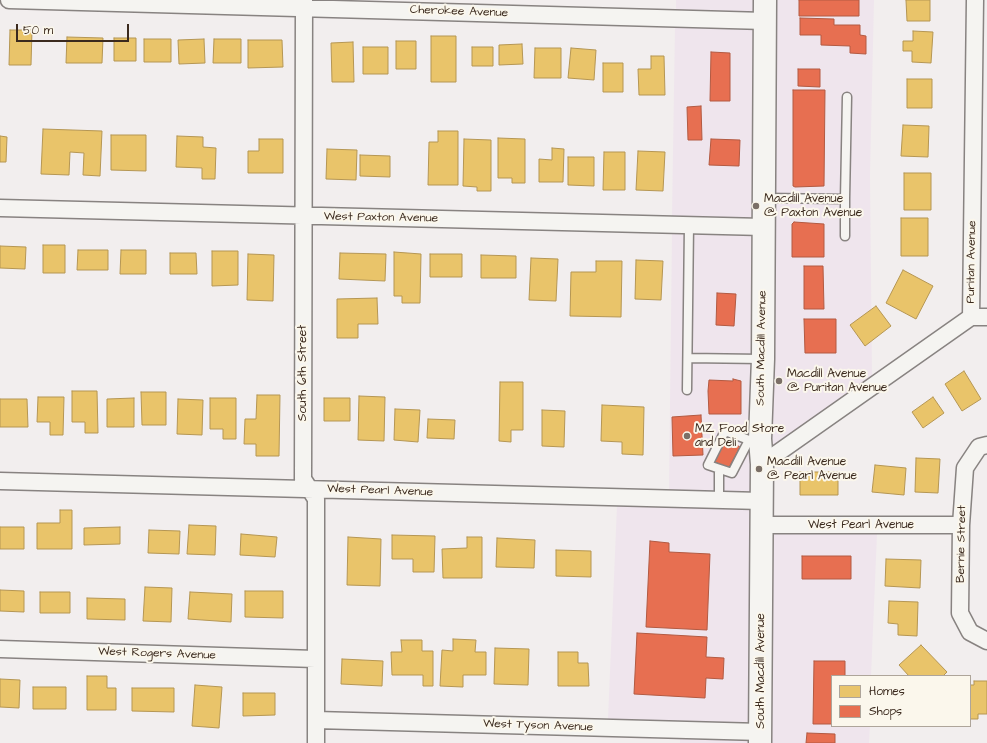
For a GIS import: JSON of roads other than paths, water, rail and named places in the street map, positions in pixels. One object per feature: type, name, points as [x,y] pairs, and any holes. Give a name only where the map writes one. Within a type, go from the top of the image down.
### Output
[{"type":"street","name":"Cherokee Avenue","points":[[9,0],[765,11]]},
{"type":"street","name":"Puritan Avenue","points":[[762,464],[971,317],[979,1]]},
{"type":"street","name":"South 6th Street","points":[[304,4],[303,479],[316,499],[316,743]]},
{"type":"street","name":"South Macdill Avenue","points":[[760,738],[762,464],[755,440],[763,359],[765,11]]},
{"type":"street","name":"West Paxton Avenue","points":[[0,208],[763,227]]},
{"type":"street","points":[[971,317],[987,317]]},
{"type":"street","name":"Bernie Street","points":[[987,445],[979,447],[965,468],[961,525],[960,613],[970,632],[987,642]]},
{"type":"street","name":"West Pearl Avenue","points":[[0,481],[761,501]]},
{"type":"street","name":"West Pearl Avenue","points":[[762,525],[961,525]]},
{"type":"street","name":"West Rogers Avenue","points":[[0,649],[315,659]]},
{"type":"street","name":"West Tyson Avenue","points":[[316,720],[760,738]]},
{"type":"lane","points":[[845,236],[846,97]]},
{"type":"lane","points":[[763,198],[845,199]]},
{"type":"lane","points":[[687,390],[689,225]]},
{"type":"lane","points":[[688,358],[763,359]]},
{"type":"lane","points":[[725,431],[755,440],[732,473],[708,465],[725,431]]},
{"type":"lane","points":[[719,500],[720,469]]},
{"type":"place","name":"Macdill Avenue @ Paxton Avenue","points":[[756,206]]},
{"type":"place","name":"Macdill Avenue @ Puritan Avenue","points":[[779,381]]},
{"type":"place","name":"MZ Food Store and Deli","points":[[687,436]]},
{"type":"place","name":"Macdill Avenue @ Pearl Avenue","points":[[759,469]]}]
